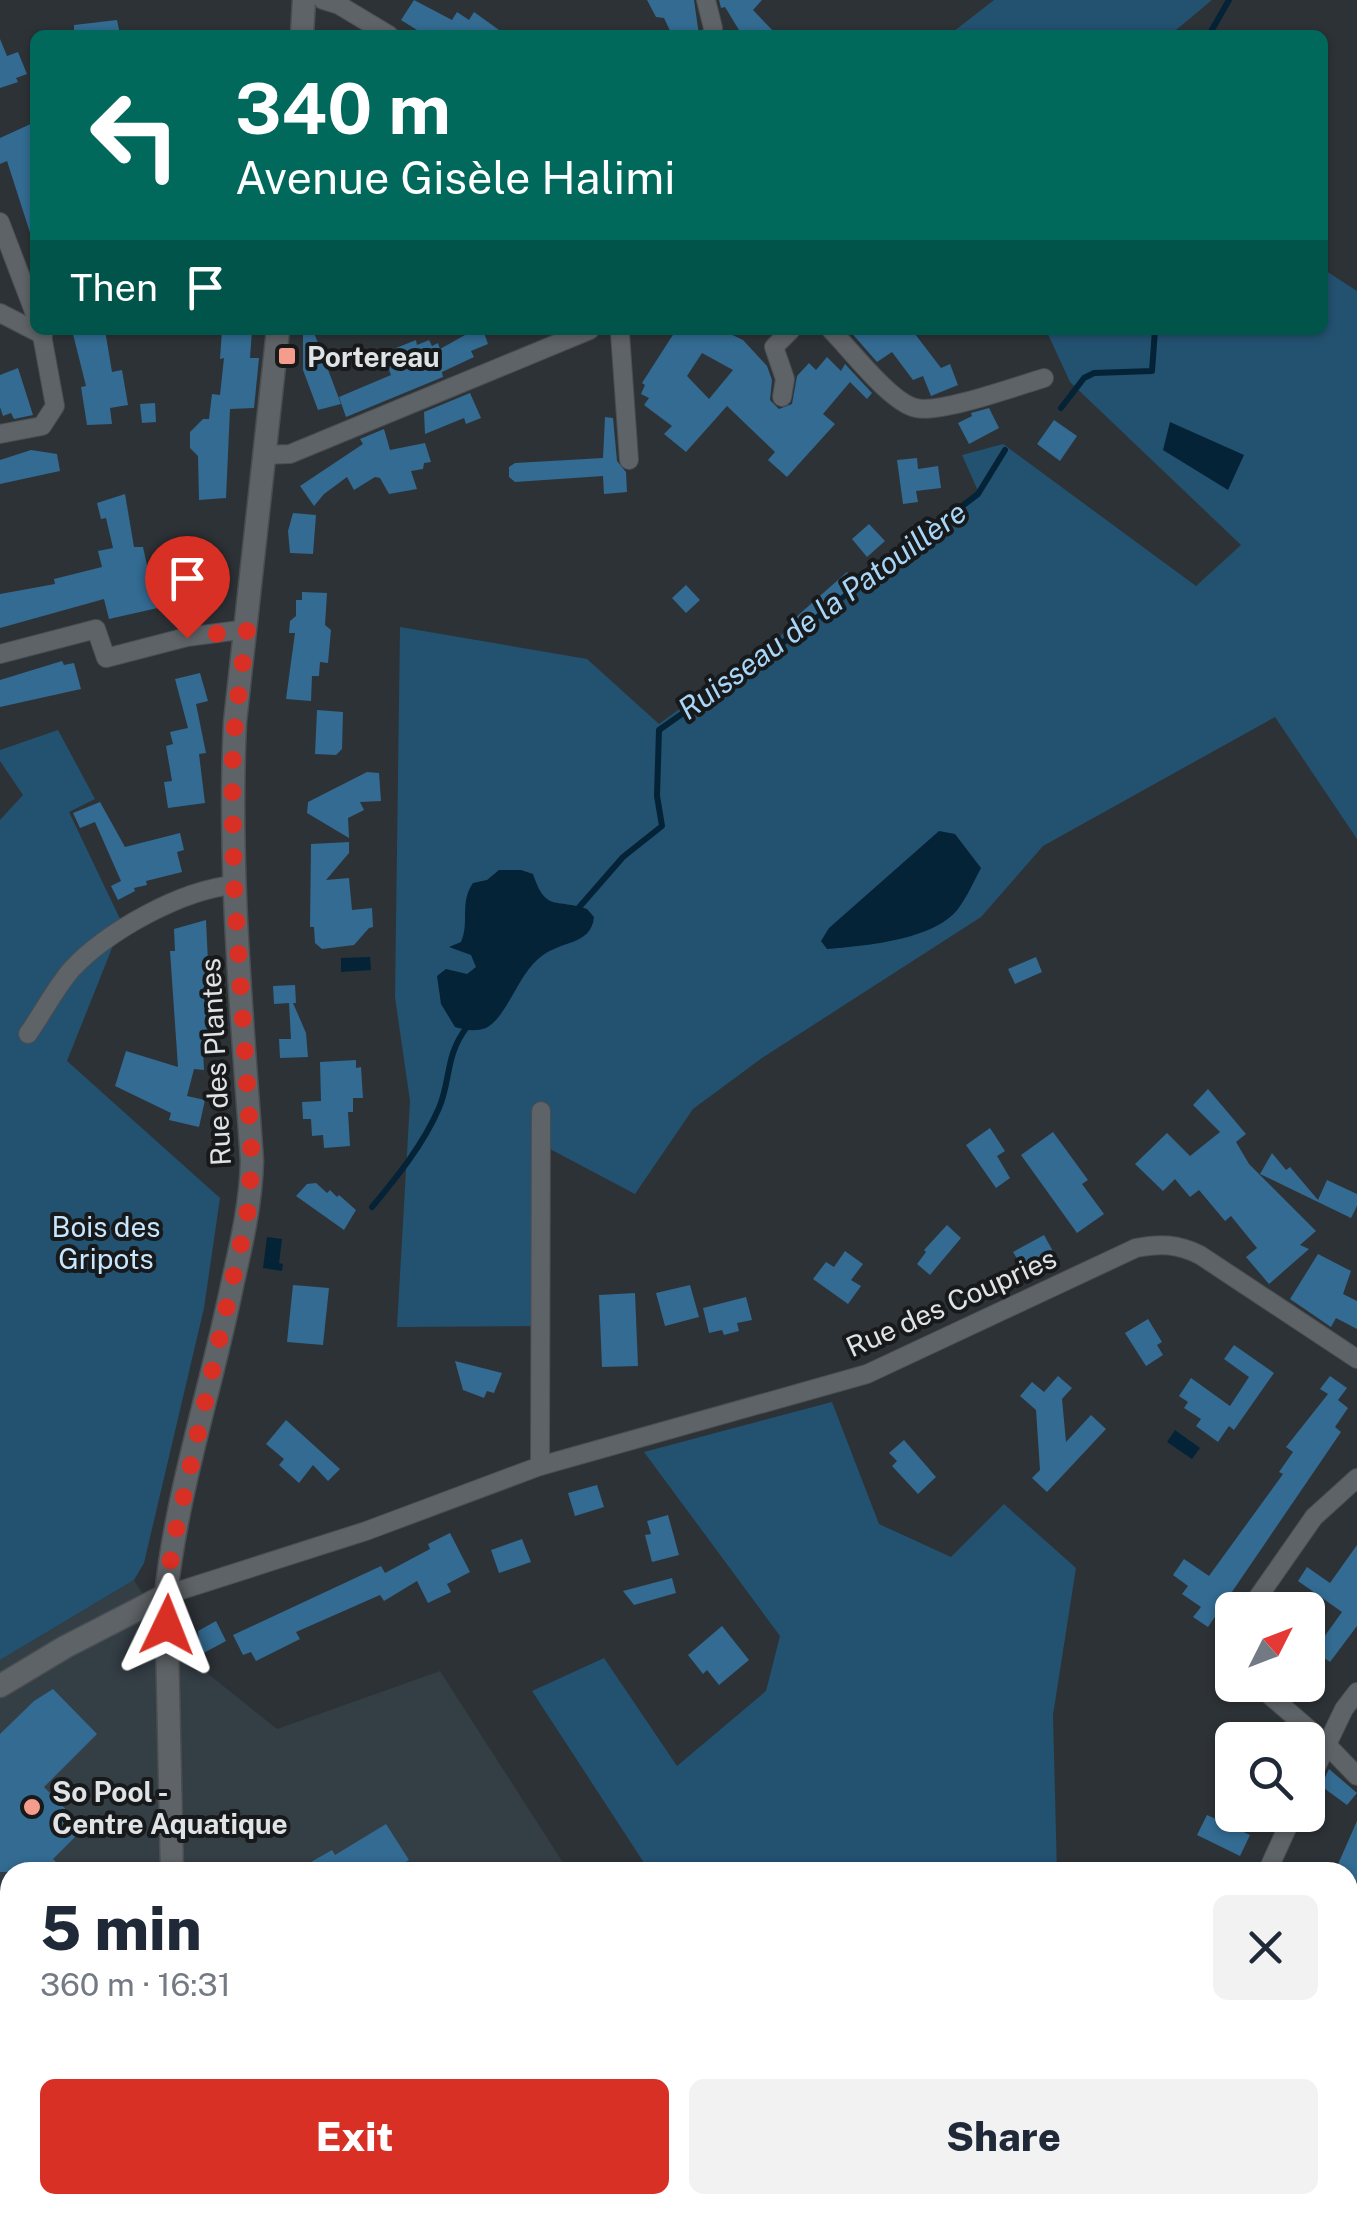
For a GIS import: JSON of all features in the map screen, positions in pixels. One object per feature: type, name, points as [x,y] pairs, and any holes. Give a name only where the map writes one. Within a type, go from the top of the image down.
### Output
[{"type":"street","points":[[302,30],[304,0]]},
{"type":"street","points":[[323,0],[381,30]]},
{"type":"street","points":[[706,0],[713,30]]},
{"type":"street","points":[[0,222],[4,248],[30,303]]},
{"type":"street","points":[[0,312],[30,326]]},
{"type":"street","points":[[0,434],[42,426],[55,406],[43,335]]},
{"type":"street","name":"Rue des Plantes","points":[[172,1862],[166,1595],[171,1552],[251,1196],[234,885],[234,738],[277,335]]},
{"type":"street","points":[[264,456],[290,454],[578,335]]},
{"type":"street","points":[[620,335],[629,460]]},
{"type":"street","points":[[782,397],[786,379],[774,347],[786,335]]},
{"type":"street","points":[[836,335],[899,400],[917,409],[939,407],[1044,378]]},
{"type":"street","points":[[0,654],[96,629],[106,658],[187,638],[247,629]]},
{"type":"street","points":[[28,1034],[72,970],[130,922],[214,888],[234,885]]},
{"type":"street","points":[[540,1466],[541,1111]]},
{"type":"street","name":"Rue des Coupries","points":[[166,1595],[366,1531],[540,1466],[867,1374],[1136,1248],[1154,1244],[1184,1248],[1200,1256],[1357,1360]]},
{"type":"street","points":[[1262,1592],[1314,1517],[1357,1478]]},
{"type":"street","points":[[0,1686],[166,1595]]},
{"type":"street","points":[[1326,1744],[1357,1692]]},
{"type":"street","points":[[1278,1702],[1357,1776]]},
{"type":"street","points":[[1272,1862],[1285,1832]]},
{"type":"shaded area","points":[[1170,422],[1244,455],[1228,490],[1163,450]]},
{"type":"shaded area","points":[[939,831],[955,834],[981,868],[958,909],[933,928],[916,934],[827,949],[821,941],[829,928]]},
{"type":"shaded area","points":[[499,870],[533,874],[548,899],[587,909],[594,917],[592,927],[580,938],[537,960],[493,1023],[474,1030],[455,1027],[441,1004],[437,976],[446,969],[467,974],[476,967],[471,955],[449,947],[461,942],[466,898],[473,883],[487,880]]},
{"type":"shaded area","points":[[370,957],[371,970],[341,972],[341,958]]},
{"type":"shaded area","points":[[267,1237],[282,1239],[282,1271],[263,1268]]},
{"type":"shaded area","points":[[1175,1430],[1200,1448],[1192,1459],[1167,1442]]},
{"type":"shaded area","points":[[134,1580],[177,1649],[277,1729],[440,1671],[563,1862],[0,1862],[0,1660]]},
{"type":"green space","points":[[994,0],[1212,0],[1176,30],[955,30]]},
{"type":"green space","points":[[1328,272],[1357,291],[1357,839],[1275,717],[1043,846],[981,917],[762,1058],[693,1109],[635,1194],[550,1149],[544,1326],[397,1327],[410,1101],[395,997],[400,627],[587,659],[659,724],[978,491],[962,455],[1003,444],[1196,586],[1241,545],[1070,382],[1048,335],[1328,335]]},
{"type":"green space","name":"Bois des Gripots","points":[[58,730],[95,799],[69,812],[122,923],[67,1061],[220,1198],[204,1308],[144,1563],[134,1580],[0,1660],[0,820],[23,795],[0,761],[0,750]]},
{"type":"green space","points":[[832,1402],[879,1524],[951,1557],[1004,1504],[1076,1568],[1053,1715],[1057,1862],[643,1862],[532,1691],[604,1658],[677,1766],[766,1691],[780,1636],[644,1452]]},
{"type":"building","points":[[414,0],[452,20],[457,12],[469,20],[474,12],[499,30],[417,30],[401,20]]},
{"type":"building","points":[[647,0],[694,0],[698,30],[670,30],[664,18],[656,17]]},
{"type":"building","points":[[719,0],[762,0],[753,10],[772,30],[739,30],[725,7],[721,8]]},
{"type":"building","points":[[117,20],[119,30],[74,30],[74,25]]},
{"type":"building","points":[[0,39],[7,56],[18,52],[27,74],[0,88]]},
{"type":"building","points":[[30,124],[30,233],[7,161],[0,164],[0,138]]},
{"type":"building","points":[[73,335],[106,335],[112,372],[122,370],[128,405],[110,408],[112,424],[87,425],[81,387],[86,386]]},
{"type":"building","points":[[222,335],[252,335],[250,358],[259,358],[254,408],[230,409],[226,498],[199,500],[198,456],[190,448],[190,432],[203,419],[209,419],[212,394],[220,395],[224,358],[220,359]]},
{"type":"building","points":[[303,335],[315,335],[341,404],[318,410],[303,370]]},
{"type":"building","points":[[465,335],[485,335],[488,344],[471,351],[474,357],[442,372],[443,377],[346,417],[339,397],[391,375],[388,367],[402,362],[396,348],[416,340],[417,345],[429,340],[432,346],[438,343],[440,349]]},
{"type":"building","points":[[673,335],[732,335],[743,340],[767,366],[772,380],[770,400],[779,409],[792,404],[797,376],[809,363],[816,370],[827,357],[841,371],[845,364],[872,393],[867,399],[850,382],[823,414],[835,424],[787,477],[768,460],[775,452],[727,406],[686,452],[664,434],[672,426],[644,405],[649,398],[641,394],[645,385],[642,383]],"holes":[[[702,353],[733,370],[709,399],[687,376]]]},
{"type":"building","points":[[853,335],[916,335],[941,368],[950,364],[958,385],[931,396],[923,376],[913,380],[892,352],[877,362]]},
{"type":"building","points":[[18,368],[33,415],[14,419],[11,413],[3,416],[0,407],[0,375]]},
{"type":"building","points":[[470,393],[481,418],[466,424],[464,418],[425,434],[424,412]]},
{"type":"building","points":[[155,403],[156,422],[142,423],[140,404]]},
{"type":"building","points":[[989,408],[999,428],[969,444],[958,423],[971,413]]},
{"type":"building","points":[[605,417],[613,418],[617,461],[626,472],[627,492],[604,494],[603,476],[515,482],[509,477],[509,467],[515,463],[603,458]]},
{"type":"building","points":[[1054,420],[1077,436],[1060,461],[1037,444]]},
{"type":"building","points":[[384,429],[390,450],[425,443],[431,462],[424,463],[423,469],[411,471],[417,489],[389,494],[380,478],[375,477],[354,490],[347,477],[314,506],[300,486],[363,444],[360,439]]},
{"type":"building","points":[[31,450],[57,454],[60,471],[0,484],[0,460]]},
{"type":"building","points":[[917,458],[918,469],[938,466],[941,488],[916,491],[918,502],[903,504],[897,460]]},
{"type":"building","points":[[125,494],[134,547],[143,547],[150,579],[215,561],[224,593],[109,619],[104,599],[0,628],[0,594],[55,584],[54,579],[102,567],[98,551],[113,548],[106,518],[101,519],[97,503]]},
{"type":"building","points":[[293,513],[316,515],[313,554],[290,553],[288,531]]},
{"type":"building","points":[[869,524],[885,541],[867,557],[852,539]]},
{"type":"building","points":[[847,572],[856,584],[802,625],[795,618]]},
{"type":"building","points":[[686,585],[700,600],[686,613],[672,598]]},
{"type":"building","points":[[302,592],[327,593],[325,625],[331,630],[328,663],[320,662],[319,676],[312,676],[311,701],[286,699],[295,633],[289,633],[290,621],[296,616],[296,600],[302,600]]},
{"type":"building","points":[[62,661],[64,665],[74,663],[81,689],[0,707],[0,680]]},
{"type":"building","points":[[200,673],[208,701],[196,704],[206,753],[199,754],[205,803],[168,808],[164,782],[172,781],[166,746],[173,744],[170,732],[188,728],[175,679]]},
{"type":"building","points":[[317,710],[343,712],[342,749],[336,755],[315,754]]},
{"type":"building","points":[[367,772],[379,773],[381,801],[360,802],[364,810],[348,818],[349,838],[307,813],[308,802]]},
{"type":"building","points":[[100,802],[125,847],[180,833],[184,850],[177,852],[182,872],[146,881],[147,885],[134,888],[118,900],[111,886],[121,881],[95,822],[80,828],[73,813]]},
{"type":"building","points":[[349,842],[349,853],[326,880],[349,878],[352,910],[372,908],[373,927],[354,945],[322,949],[315,943],[314,927],[310,927],[311,844]]},
{"type":"building","points":[[206,920],[212,1048],[203,1049],[204,1070],[194,1069],[187,1096],[205,1100],[199,1127],[169,1120],[171,1113],[115,1086],[126,1051],[178,1067],[170,951],[175,951],[174,929]]},
{"type":"building","points":[[1036,957],[1042,972],[1015,984],[1008,969]]},
{"type":"building","points":[[295,985],[293,1003],[306,1033],[308,1057],[280,1058],[279,1039],[291,1039],[289,1003],[274,1004],[273,986]]},
{"type":"building","points":[[356,1060],[356,1068],[361,1067],[363,1098],[353,1098],[353,1112],[348,1112],[350,1146],[324,1148],[323,1135],[312,1136],[311,1119],[303,1119],[302,1102],[321,1101],[320,1062]]},
{"type":"building","points":[[1208,1089],[1246,1134],[1236,1142],[1249,1164],[1316,1231],[1300,1245],[1309,1249],[1269,1284],[1246,1257],[1257,1248],[1231,1216],[1225,1221],[1199,1190],[1190,1197],[1175,1179],[1163,1191],[1135,1164],[1167,1133],[1190,1156],[1220,1132],[1193,1105]]},
{"type":"building","points":[[990,1128],[1005,1151],[997,1156],[1010,1178],[996,1188],[966,1145]]},
{"type":"building","points":[[1053,1132],[1088,1180],[1082,1184],[1104,1214],[1077,1233],[1021,1155]]},
{"type":"building","points":[[1272,1153],[1286,1170],[1290,1167],[1318,1200],[1327,1180],[1357,1194],[1351,1218],[1260,1174]]},
{"type":"building","points":[[316,1183],[356,1210],[344,1230],[296,1196],[307,1184]]},
{"type":"building","points":[[947,1225],[961,1238],[930,1275],[917,1264]]},
{"type":"building","points":[[1044,1235],[1054,1253],[1024,1270],[1013,1252]]},
{"type":"building","points":[[845,1251],[863,1264],[851,1280],[861,1286],[848,1304],[813,1279],[826,1262],[834,1267]]},
{"type":"building","points":[[1318,1254],[1351,1271],[1343,1294],[1357,1301],[1357,1329],[1336,1318],[1331,1327],[1290,1299]]},
{"type":"building","points":[[293,1285],[329,1288],[323,1345],[287,1342]]},
{"type":"building","points":[[690,1285],[699,1317],[665,1326],[656,1293]]},
{"type":"building","points":[[635,1293],[638,1366],[602,1367],[599,1295]]},
{"type":"building","points":[[746,1297],[752,1320],[737,1323],[739,1331],[709,1333],[703,1308]]},
{"type":"building","points":[[1148,1319],[1162,1342],[1157,1345],[1163,1355],[1146,1366],[1125,1333]]},
{"type":"building","points":[[1234,1345],[1274,1373],[1234,1430],[1229,1426],[1218,1442],[1196,1426],[1201,1419],[1184,1408],[1188,1402],[1179,1396],[1191,1378],[1230,1406],[1249,1377],[1224,1359]]},
{"type":"building","points":[[455,1361],[502,1373],[494,1393],[487,1391],[484,1398],[463,1390]]},
{"type":"building","points":[[1058,1376],[1072,1388],[1062,1399],[1066,1442],[1091,1415],[1106,1429],[1047,1492],[1032,1478],[1040,1470],[1036,1410],[1020,1396],[1032,1382],[1044,1392]]},
{"type":"building","points":[[1330,1376],[1347,1388],[1338,1400],[1348,1408],[1335,1427],[1341,1432],[1232,1592],[1215,1592],[1215,1617],[1208,1627],[1193,1617],[1201,1607],[1182,1594],[1188,1586],[1173,1575],[1184,1559],[1209,1576],[1283,1474],[1279,1472],[1293,1452],[1286,1447],[1328,1394],[1320,1389]]},
{"type":"building","points":[[286,1420],[340,1469],[328,1481],[313,1465],[299,1483],[279,1465],[284,1459],[266,1444]]},
{"type":"building","points":[[904,1440],[936,1477],[918,1494],[892,1466],[897,1461],[889,1453]]},
{"type":"building","points":[[597,1485],[604,1507],[575,1516],[568,1493]]},
{"type":"building","points":[[668,1515],[679,1555],[652,1562],[645,1535],[651,1534],[647,1521]]},
{"type":"building","points":[[450,1533],[470,1572],[447,1584],[451,1592],[428,1603],[417,1581],[384,1601],[380,1595],[296,1632],[300,1639],[256,1661],[251,1652],[243,1655],[233,1635],[381,1566],[385,1573],[430,1549],[428,1544]]},
{"type":"building","points":[[522,1539],[531,1562],[499,1573],[491,1550]]},
{"type":"building","points":[[1357,1545],[1357,1626],[1330,1662],[1325,1659],[1325,1636],[1342,1612],[1325,1600],[1325,1592],[1314,1592],[1298,1581],[1307,1567],[1330,1583]]},
{"type":"building","points":[[672,1578],[676,1593],[634,1605],[623,1591]]},
{"type":"building","points":[[216,1621],[226,1641],[200,1655],[198,1631]]},
{"type":"building","points":[[722,1626],[749,1660],[719,1685],[707,1670],[703,1674],[688,1655]]},
{"type":"building","name":"So Pool - Centre Aquatique","points":[[53,1689],[97,1734],[44,1787],[84,1828],[53,1859],[56,1862],[0,1862],[0,1734],[34,1701]]},
{"type":"building","points":[[1329,1769],[1357,1793],[1347,1805],[1325,1789]]},
{"type":"building","points":[[1207,1815],[1215,1819],[1215,1832],[1250,1835],[1240,1856],[1197,1835]]},
{"type":"building","points":[[1357,1821],[1357,1862],[1339,1862]]},
{"type":"building","points":[[386,1824],[409,1860],[311,1862],[332,1850],[335,1855]]},
{"type":"waterway","name":"Ruisseau de la Patouillère","points":[[1212,30],[1229,0]]},
{"type":"waterway","name":"Ruisseau de la Patouillère","points":[[1061,408],[1084,378],[1094,373],[1152,371],[1155,335]]},
{"type":"waterway","name":"Ruisseau de la Patouillère","points":[[575,912],[623,857],[662,826],[657,796],[659,730],[773,650],[978,494],[1005,450]]},
{"type":"waterway","name":"Ruisseau de la Patouillère","points":[[372,1207],[433,1122],[455,1048],[467,1027]]},
{"type":"place","name":"Portereau","points":[[287,356]]},
{"type":"place","name":"So Pool - Centre Aquatique","points":[[32,1807]]},
{"type":"route","points":[[167,1625],[171,1552],[247,1217],[252,1161],[233,860],[232,772],[247,629],[187,638]]}]
